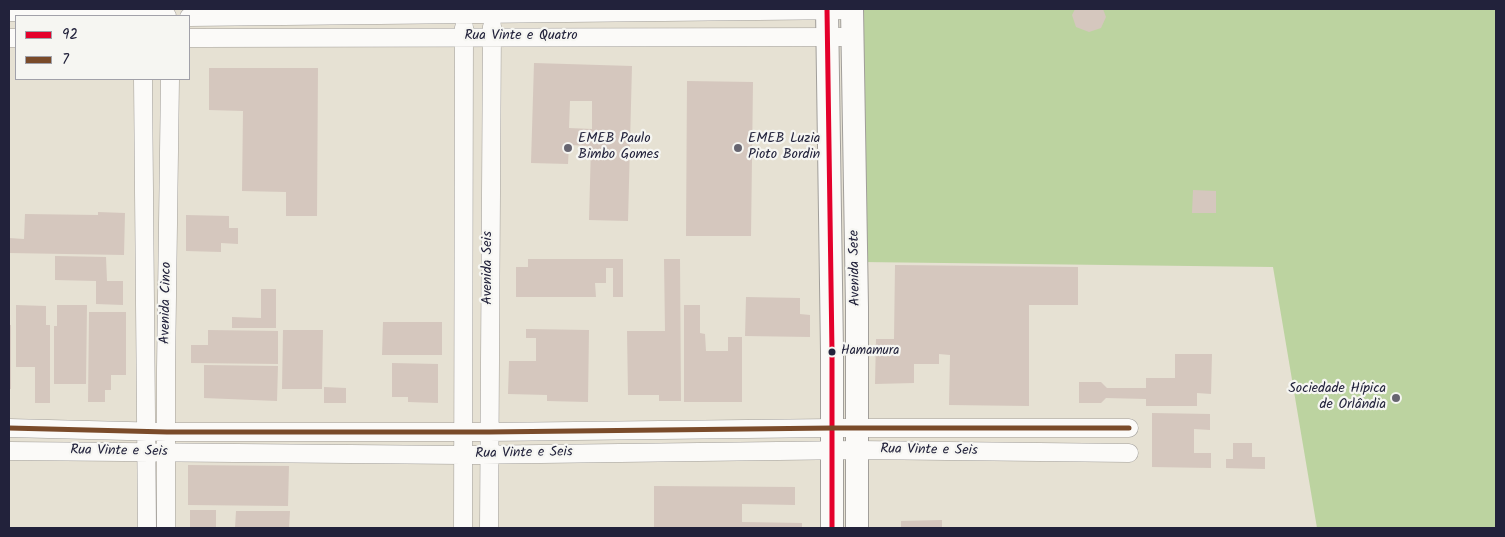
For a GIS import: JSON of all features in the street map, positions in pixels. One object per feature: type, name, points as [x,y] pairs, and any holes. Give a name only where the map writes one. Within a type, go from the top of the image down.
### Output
[{"type":"street","name":"Rua Vinte e Quatro","points":[[190,16],[464,11],[852,9]]},
{"type":"street","name":"Avenida Sete","points":[[852,9],[857,528]]},
{"type":"street","name":"Avenida Sete","points":[[828,10],[832,528]]},
{"type":"street","name":"Avenida Seis","points":[[463,528],[464,11]]},
{"type":"street","name":"Avenida Seis","points":[[489,528],[492,11]]},
{"type":"street","points":[[9,12],[144,13],[161,15]]},
{"type":"street","name":"Rua Vinte e Quatro","points":[[190,38],[853,37]]},
{"type":"street","name":"Avenida Cinco","points":[[144,80],[147,528]]},
{"type":"street","name":"Avenida Cinco","points":[[166,528],[170,80]]},
{"type":"street","name":"Rua Vinte e Seis","points":[[9,428],[167,432],[489,432],[832,428],[857,439],[1039,452],[1129,453]]},
{"type":"street","points":[[1038,428],[1039,452]]},
{"type":"street","name":"Rua Vinte e Seis","points":[[9,451],[462,455],[832,451],[857,439],[1038,428],[1129,428]]},
{"type":"green space","name":"Sociedade Hípica de Orlândia","points":[[860,9],[1496,9],[1496,528],[1317,528],[1273,267],[862,262]]},
{"type":"building","points":[[1075,9],[1103,9],[1106,17],[1101,28],[1089,32],[1076,27],[1072,15]]},
{"type":"building","points":[[534,63],[632,66],[628,221],[589,220],[591,146],[569,145],[568,164],[531,163]],"holes":[[[570,101],[592,101],[592,129],[569,128]]]},
{"type":"building","points":[[209,68],[318,68],[317,216],[286,216],[286,192],[242,191],[243,111],[209,110]]},
{"type":"building","points":[[687,81],[753,82],[751,236],[686,236]]},
{"type":"building","points":[[1193,190],[1216,191],[1216,213],[1192,213]]},
{"type":"building","points":[[98,212],[125,213],[124,255],[9,253],[9,238],[24,239],[25,214],[98,215]]},
{"type":"building","points":[[186,215],[229,216],[229,228],[238,228],[238,244],[221,243],[221,252],[186,251]]},
{"type":"building","points":[[55,256],[106,257],[107,281],[123,281],[123,305],[96,304],[96,281],[55,280]]},
{"type":"building","points":[[528,259],[623,259],[623,297],[613,297],[613,268],[606,268],[606,283],[595,283],[596,297],[516,297],[516,267],[528,267]]},
{"type":"building","points":[[664,259],[680,259],[681,401],[659,401],[659,395],[628,395],[627,331],[665,331]]},
{"type":"building","points":[[895,265],[1078,267],[1078,305],[1029,305],[1029,406],[949,405],[950,355],[939,354],[939,364],[914,364],[914,383],[875,384],[876,339],[894,339]]},
{"type":"building","points":[[261,289],[276,289],[276,328],[232,328],[232,317],[261,318]]},
{"type":"building","points":[[746,297],[800,298],[800,314],[810,315],[810,337],[745,336]]},
{"type":"building","points":[[16,305],[46,306],[46,325],[50,325],[50,403],[35,403],[35,367],[16,367]]},
{"type":"building","points":[[57,305],[87,305],[86,384],[54,384],[54,326],[57,326]]},
{"type":"building","points":[[684,305],[700,305],[700,333],[705,334],[706,351],[728,351],[728,337],[742,337],[742,402],[684,402]]},
{"type":"building","points":[[89,312],[126,312],[126,375],[111,375],[111,390],[105,390],[105,402],[88,402]]},
{"type":"building","points":[[383,322],[442,322],[442,355],[382,355]]},
{"type":"building","points":[[9,325],[11,325],[11,389],[9,389]]},
{"type":"building","points":[[526,329],[589,330],[588,402],[547,401],[547,395],[508,394],[509,361],[536,361],[536,338],[526,338]]},
{"type":"building","points":[[208,330],[278,331],[278,364],[191,363],[191,345],[208,345]]},
{"type":"building","points":[[283,330],[323,330],[322,389],[282,389]]},
{"type":"building","points":[[1175,354],[1212,354],[1211,394],[1197,393],[1197,406],[1146,406],[1146,399],[1106,398],[1101,403],[1079,403],[1079,382],[1101,382],[1107,388],[1146,388],[1146,378],[1175,378]]},
{"type":"building","points":[[392,363],[438,364],[438,403],[408,402],[408,397],[392,397]]},
{"type":"building","points":[[204,365],[278,366],[277,401],[204,398]]},
{"type":"building","points":[[324,387],[346,388],[346,403],[324,403]]},
{"type":"building","points":[[1152,413],[1210,414],[1210,430],[1194,429],[1194,453],[1211,453],[1211,468],[1152,467]]},
{"type":"building","points":[[1233,443],[1252,443],[1252,457],[1265,457],[1265,469],[1226,468],[1226,459],[1233,459]]},
{"type":"building","points":[[188,465],[289,466],[288,506],[188,505]]},
{"type":"building","points":[[654,486],[795,487],[795,505],[742,504],[742,522],[802,523],[802,528],[654,528]]},
{"type":"building","points":[[190,510],[216,510],[216,528],[190,528]]},
{"type":"building","points":[[236,511],[290,511],[289,528],[235,528]]},
{"type":"building","points":[[942,520],[942,528],[901,528],[901,521]]},
{"type":"transit line","name":"92","points":[[827,9],[832,352],[832,528]]},
{"type":"transit line","name":"7","points":[[9,428],[167,432],[1129,428]]},
{"type":"place","name":"EMEB Paulo Bimbo Gomes","points":[[568,148]]},
{"type":"place","name":"EMEB Luzia Pioto Bordin","points":[[738,148]]},
{"type":"place","name":"Hamamura","points":[[832,352]]},
{"type":"place","name":"Sociedade Hípica de Orlândia","points":[[1396,398]]}]
